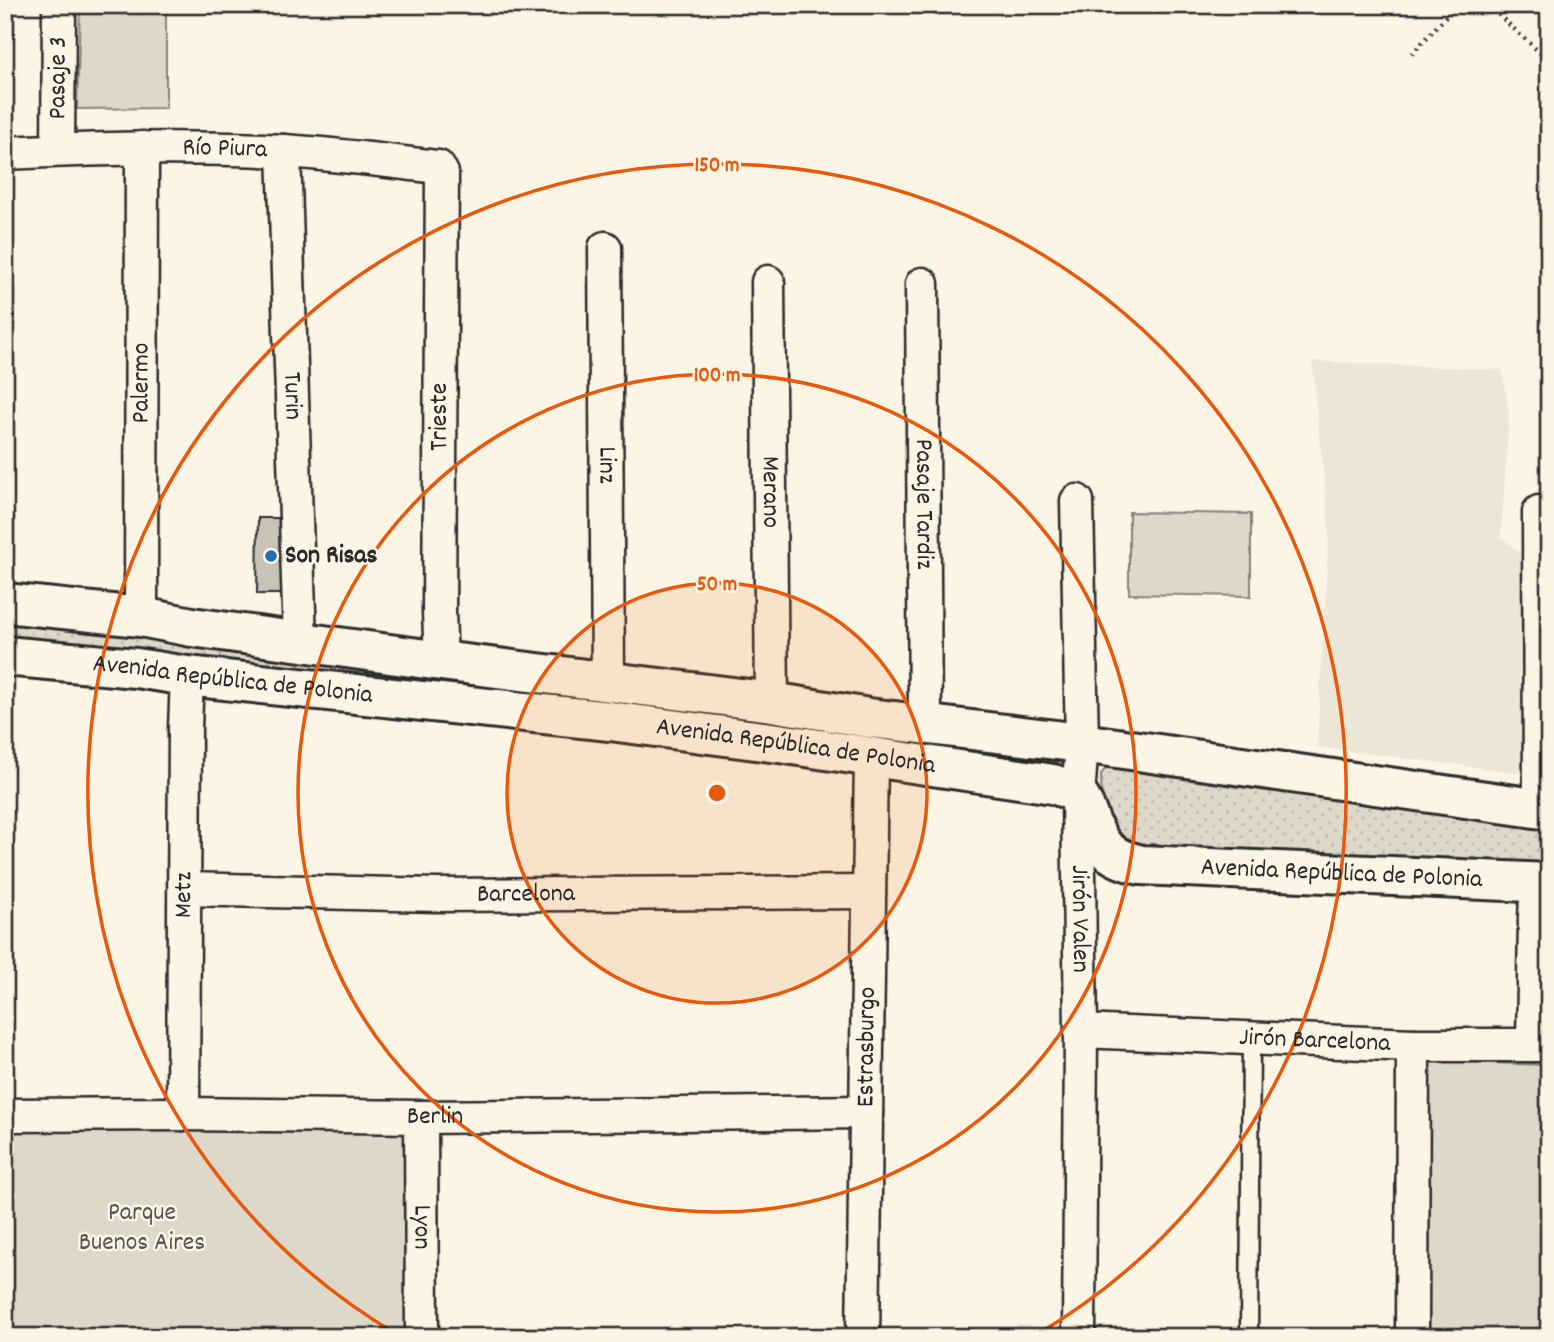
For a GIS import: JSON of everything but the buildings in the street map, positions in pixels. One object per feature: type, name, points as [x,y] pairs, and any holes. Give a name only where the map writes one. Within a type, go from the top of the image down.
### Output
[{"type":"main road","name":"Avenida República de Polonia","points":[[5,603],[141,617],[192,627],[772,702],[869,718],[1082,743],[1544,809]]},
{"type":"main road","name":"Avenida República de Polonia","points":[[5,656],[136,668],[187,676],[610,722],[779,743],[1053,785],[1068,789],[1078,796],[1104,848],[1122,860],[1142,865],[1543,883]]},
{"type":"street","name":"Pasaje 3","points":[[58,5],[58,150]]},
{"type":"street","name":"Río Piura","points":[[5,153],[142,148],[284,151],[438,167],[442,173]]},
{"type":"street","name":"Palermo","points":[[141,617],[142,148]]},
{"type":"street","name":"Turin","points":[[284,151],[300,641]]},
{"type":"street","name":"Trieste","points":[[441,661],[439,612],[442,173]]},
{"type":"street","name":"Linz","points":[[605,248],[608,681]]},
{"type":"street","name":"Merano","points":[[768,282],[772,702]]},
{"type":"street","name":"Pasaje Tardiz","points":[[922,284],[925,724]]},
{"type":"street","name":"Jirón Valen","points":[[1077,500],[1082,743],[1078,796],[1081,1031],[1079,1337]]},
{"type":"street","points":[[1539,512],[1544,809]]},
{"type":"street","name":"Metz","points":[[183,1114],[187,676]]},
{"type":"street","name":"Estrasburgo","points":[[863,1337],[871,757]]},
{"type":"street","points":[[1541,1045],[1535,916],[1543,883]]},
{"type":"street","name":"Barcelona","points":[[185,889],[437,895],[869,892]]},
{"type":"street","name":"Jirón Barcelona","points":[[1081,1031],[1413,1045],[1541,1045]]},
{"type":"street","points":[[1412,1337],[1413,1045]]},
{"type":"street","name":"Berlin","points":[[5,1115],[421,1117],[866,1112]]},
{"type":"street","name":"Lyon","points":[[421,1117],[422,1337]]},
{"type":"lane","points":[[1249,1337],[1251,1038]]},
{"type":"path","points":[[1412,54],[1456,5]]},
{"type":"path","points":[[1488,5],[1549,61]]},
{"type":"shaded area","points":[[1312,361],[1502,370],[1509,414],[1501,537],[1535,565],[1530,774],[1317,747],[1329,529]]},
{"type":"green space","points":[[80,5],[166,5],[166,108],[77,109]]},
{"type":"green space","points":[[1129,512],[1251,514],[1251,596],[1129,594]]},
{"type":"green space","points":[[5,620],[1069,756],[1065,776],[5,649]]},
{"type":"green space","points":[[1116,764],[1549,824],[1549,875],[1144,858],[1102,820],[1101,774],[1108,766]]},
{"type":"green space","points":[[1430,1061],[1549,1065],[1549,1337],[1423,1337]]},
{"type":"green space","name":"Parque Buenos Aires","points":[[5,1117],[409,1120],[408,1337],[5,1337]]},
{"type":"place","name":"Son Risas","points":[[271,556]]}]
